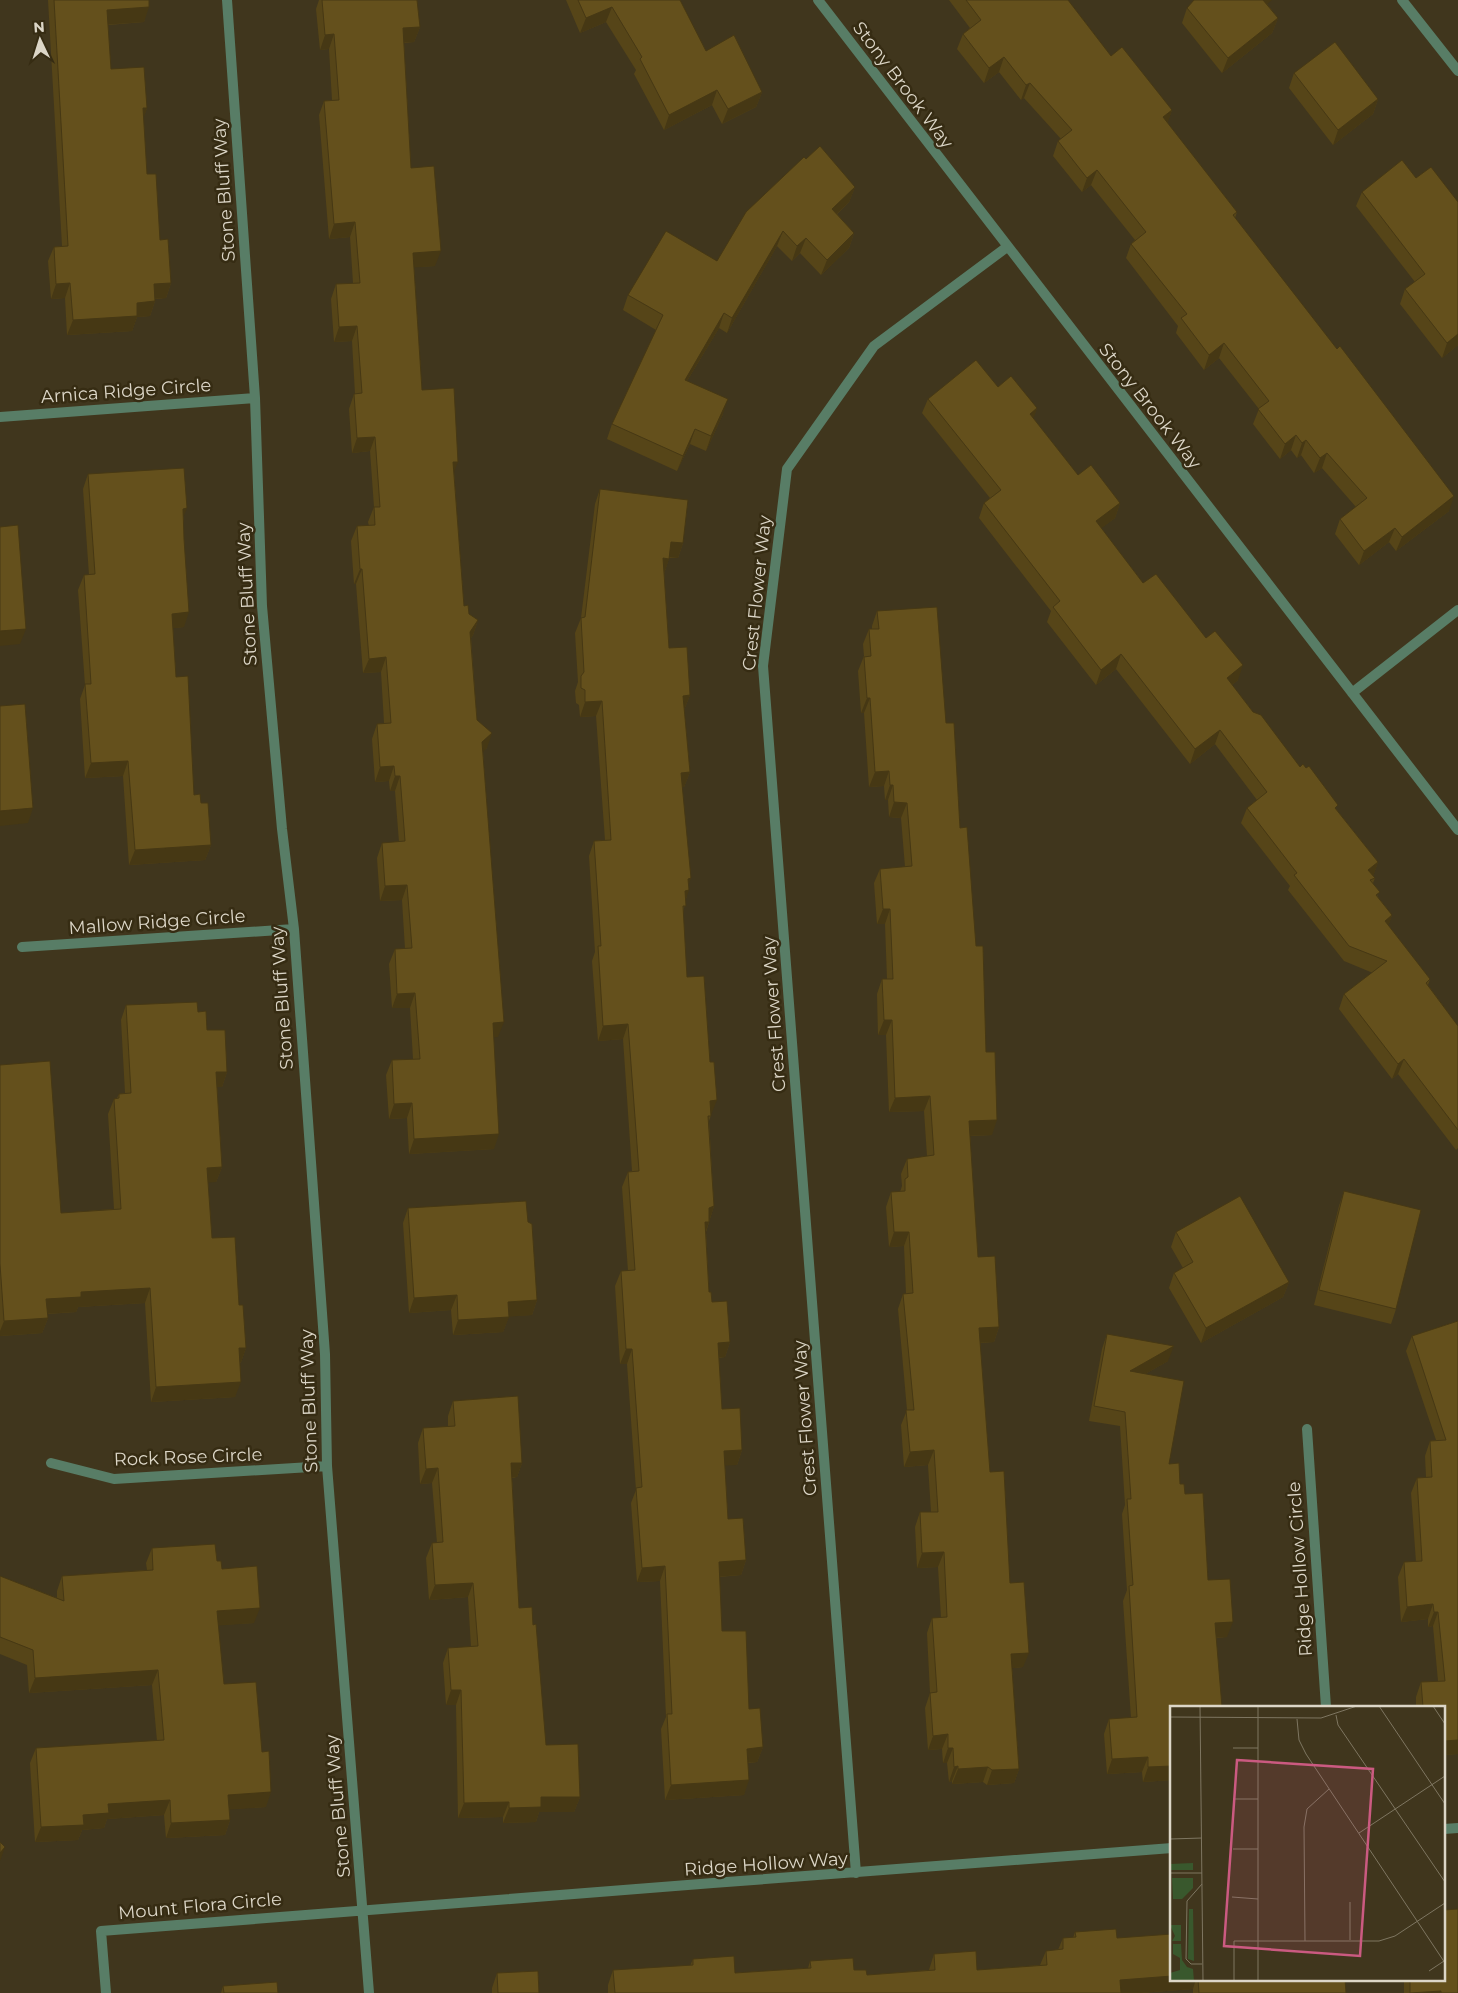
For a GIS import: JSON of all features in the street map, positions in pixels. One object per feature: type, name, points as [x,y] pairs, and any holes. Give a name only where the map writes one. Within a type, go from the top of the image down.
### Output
[{"type":"street","name":"Stone Bluff Way","points":[[227,0],[255,398],[262,606],[282,829],[294,929],[325,1354],[327,1466],[369,1993]]},
{"type":"street","name":"Stony Brook Way","points":[[818,0],[1458,830]]},
{"type":"street","points":[[1402,0],[1458,71]]},
{"type":"street","name":"Crest Flower Way","points":[[856,1873],[763,666],[787,469],[874,346],[1007,247]]},
{"type":"street","name":"Arnica Ridge Circle","points":[[0,417],[255,398]]},
{"type":"street","points":[[1352,693],[1458,610]]},
{"type":"street","name":"Mallow Ridge Circle","points":[[22,947],[294,929]]},
{"type":"street","name":"Ridge Hollow Circle","points":[[1307,1429],[1326,1706]]},
{"type":"street","name":"Rock Rose Circle","points":[[51,1463],[114,1479],[327,1466]]},
{"type":"street","name":"Ridge Hollow Way","points":[[362,1909],[1170,1848]]},
{"type":"street","name":"Mount Flora Circle","points":[[106,1993],[102,1931],[362,1909]]},
{"type":"building","points":[[54,0],[149,0],[149,7],[107,10],[111,69],[144,67],[147,108],[143,108],[147,174],[156,174],[160,240],[168,239],[171,283],[154,284],[155,301],[137,303],[137,316],[73,320],[70,283],[56,284],[54,247],[68,246]]},
{"type":"building","points":[[322,0],[417,0],[420,27],[403,28],[411,168],[434,166],[441,251],[413,253],[422,390],[454,388],[458,462],[453,462],[464,606],[468,605],[469,614],[478,620],[470,632],[477,720],[492,733],[482,742],[504,1022],[493,1023],[499,1134],[414,1139],[412,1103],[394,1104],[392,1060],[420,1059],[415,993],[397,994],[395,949],[412,948],[407,885],[385,886],[382,843],[405,841],[400,776],[395,776],[394,766],[380,767],[377,724],[391,723],[386,657],[369,659],[362,569],[360,569],[357,526],[375,525],[374,507],[380,507],[375,437],[357,438],[354,394],[362,393],[357,326],[339,327],[336,284],[360,283],[355,222],[334,224],[324,101],[339,100],[334,34],[325,35]]},
{"type":"building","points":[[578,0],[680,0],[706,51],[734,35],[762,92],[728,109],[717,90],[669,115],[640,59],[642,57],[612,7],[586,18]]},
{"type":"building","points":[[966,0],[1068,0],[1111,56],[1122,47],[1172,110],[1163,117],[1237,212],[1233,215],[1337,349],[1340,346],[1454,496],[1402,537],[1395,528],[1364,551],[1340,519],[1367,498],[1327,453],[1320,458],[1306,440],[1302,443],[1296,435],[1285,444],[1258,409],[1269,401],[1224,343],[1209,355],[1181,318],[1187,314],[1131,244],[1146,232],[1097,170],[1087,178],[1058,141],[1072,130],[1030,83],[1026,85],[1004,57],[989,68],[963,34],[981,20]]},
{"type":"building","points":[[1194,0],[1263,0],[1278,18],[1228,58],[1187,8]]},
{"type":"building","points":[[1335,42],[1378,99],[1338,130],[1294,73]]},
{"type":"building","points":[[820,146],[855,187],[832,209],[854,233],[827,260],[806,238],[797,246],[783,231],[732,318],[724,313],[685,380],[728,399],[711,436],[695,429],[683,456],[612,424],[663,315],[628,295],[666,231],[717,261],[746,212],[804,157],[806,159]]},
{"type":"building","points":[[1402,160],[1416,178],[1431,167],[1458,202],[1458,334],[1447,343],[1405,289],[1425,274],[1362,192]]},
{"type":"building","points":[[976,360],[998,387],[1011,376],[1037,408],[1030,414],[1078,475],[1091,465],[1120,503],[1096,521],[1143,583],[1156,574],[1206,638],[1215,631],[1243,665],[1227,678],[1253,712],[1261,715],[1300,767],[1303,764],[1306,768],[1309,766],[1338,805],[1335,808],[1378,862],[1368,870],[1375,878],[1370,880],[1380,892],[1376,895],[1392,915],[1385,921],[1430,979],[1426,983],[1458,1026],[1458,1130],[1404,1059],[1398,1064],[1344,994],[1387,961],[1349,946],[1294,875],[1297,873],[1247,808],[1267,792],[1220,730],[1195,749],[1121,654],[1101,670],[1053,607],[1060,601],[984,503],[1001,490],[928,399]]},
{"type":"building","points":[[184,468],[187,508],[183,509],[184,539],[189,612],[172,614],[176,677],[188,676],[194,795],[200,794],[201,803],[208,803],[211,845],[135,850],[128,761],[91,763],[85,684],[91,684],[84,575],[95,574],[88,474]]},
{"type":"building","points":[[600,489],[688,500],[683,543],[671,542],[669,559],[663,558],[669,648],[687,647],[690,695],[683,696],[690,772],[681,773],[691,878],[688,879],[689,890],[685,891],[686,906],[683,906],[687,977],[704,976],[710,1062],[714,1062],[717,1100],[710,1101],[711,1116],[708,1116],[714,1206],[709,1208],[709,1222],[705,1222],[709,1292],[711,1292],[712,1302],[727,1301],[730,1342],[718,1343],[722,1409],[740,1408],[742,1450],[724,1451],[728,1519],[743,1518],[746,1560],[719,1562],[722,1631],[746,1631],[749,1709],[760,1708],[763,1747],[747,1749],[749,1780],[671,1785],[667,1714],[672,1714],[665,1566],[642,1568],[636,1488],[642,1487],[632,1349],[626,1349],[621,1271],[635,1270],[628,1172],[639,1171],[628,1024],[603,1026],[598,946],[601,946],[594,841],[611,840],[602,701],[585,702],[585,690],[581,688],[581,676],[584,672],[581,618],[585,617]]},
{"type":"building","points":[[18,525],[26,629],[0,631],[0,527]]},
{"type":"building","points":[[937,607],[946,723],[954,723],[960,828],[967,827],[976,946],[983,946],[986,1052],[995,1052],[997,1120],[969,1121],[978,1257],[995,1256],[999,1327],[979,1328],[990,1472],[1004,1471],[1010,1583],[1024,1582],[1029,1653],[1011,1654],[1019,1769],[992,1770],[988,1767],[958,1769],[958,1766],[954,1767],[953,1748],[948,1748],[948,1734],[933,1736],[930,1693],[937,1692],[932,1618],[947,1617],[944,1552],[922,1553],[920,1512],[938,1512],[934,1450],[910,1452],[906,1410],[914,1410],[903,1294],[913,1293],[909,1232],[894,1232],[891,1192],[905,1191],[905,1179],[908,1177],[907,1159],[934,1155],[930,1096],[895,1098],[892,1020],[884,1020],[882,979],[893,979],[890,909],[883,909],[880,869],[912,866],[907,803],[894,802],[893,785],[890,785],[889,771],[875,772],[870,698],[867,698],[864,657],[871,656],[869,629],[879,629],[877,611]]},
{"type":"building","points":[[25,704],[33,808],[0,811],[0,706]]},
{"type":"building","points":[[197,1002],[198,1012],[206,1011],[207,1030],[225,1030],[227,1072],[216,1072],[222,1167],[207,1168],[212,1238],[235,1237],[239,1305],[243,1305],[246,1348],[239,1348],[241,1382],[156,1387],[150,1288],[81,1292],[81,1297],[46,1299],[48,1318],[4,1321],[0,1264],[0,1065],[50,1061],[61,1213],[121,1209],[114,1099],[119,1098],[119,1094],[131,1093],[126,1005]]},
{"type":"building","points":[[1344,1191],[1421,1210],[1396,1309],[1319,1290]]},
{"type":"building","points":[[1240,1196],[1289,1282],[1206,1328],[1174,1273],[1193,1262],[1176,1232]]},
{"type":"building","points":[[526,1201],[528,1222],[532,1224],[537,1300],[508,1302],[509,1317],[458,1320],[457,1295],[414,1298],[408,1208]]},
{"type":"building","points":[[1458,1321],[1458,1740],[1446,1741],[1446,1706],[1423,1706],[1421,1682],[1445,1681],[1438,1612],[1434,1612],[1433,1604],[1407,1607],[1404,1562],[1422,1561],[1417,1478],[1432,1477],[1430,1441],[1446,1440],[1412,1336]]},
{"type":"building","points":[[1107,1334],[1174,1346],[1130,1371],[1184,1381],[1169,1464],[1179,1463],[1180,1484],[1184,1484],[1185,1494],[1203,1493],[1208,1580],[1230,1579],[1233,1622],[1215,1623],[1222,1706],[1170,1706],[1170,1766],[1148,1767],[1148,1757],[1112,1759],[1109,1719],[1137,1717],[1129,1586],[1133,1585],[1127,1499],[1131,1499],[1125,1412],[1094,1406]]},
{"type":"building","points":[[518,1396],[522,1463],[511,1463],[519,1608],[532,1607],[533,1625],[536,1624],[546,1745],[578,1744],[580,1797],[541,1797],[541,1807],[509,1808],[509,1802],[464,1803],[461,1690],[451,1690],[448,1648],[478,1646],[473,1583],[435,1585],[432,1543],[443,1542],[438,1468],[426,1469],[423,1428],[455,1426],[453,1401]]},
{"type":"building","points":[[215,1544],[217,1561],[221,1561],[222,1569],[257,1566],[260,1608],[217,1611],[224,1684],[256,1682],[262,1752],[269,1751],[271,1792],[228,1795],[230,1820],[171,1823],[170,1800],[108,1804],[109,1813],[83,1815],[84,1825],[41,1827],[36,1748],[164,1740],[158,1670],[35,1678],[33,1650],[0,1637],[0,1576],[64,1601],[62,1576],[153,1570],[152,1548]]},
{"type":"building","points":[[0,1842],[5,1847],[0,1853]]},
{"type":"building","points":[[1458,1909],[1458,1993],[1441,1993],[1441,1991],[1410,1993],[1410,1980],[1446,1980],[1446,1910]]},
{"type":"building","points":[[1116,1929],[1117,1938],[1170,1934],[1170,1976],[1120,1980],[1121,1993],[615,1993],[613,1970],[693,1965],[693,1959],[734,1956],[735,1973],[811,1968],[810,1961],[853,1958],[854,1970],[866,1970],[867,1975],[935,1970],[934,1954],[976,1951],[977,1970],[1047,1965],[1046,1951],[1063,1949],[1063,1938],[1076,1937],[1075,1932]]},
{"type":"building","points":[[538,1971],[539,1993],[498,1993],[497,1973]]},
{"type":"building","points":[[1198,1980],[1345,1980],[1346,1993],[1199,1993]]},
{"type":"building","points":[[277,1982],[278,1993],[224,1993],[223,1986]]}]
